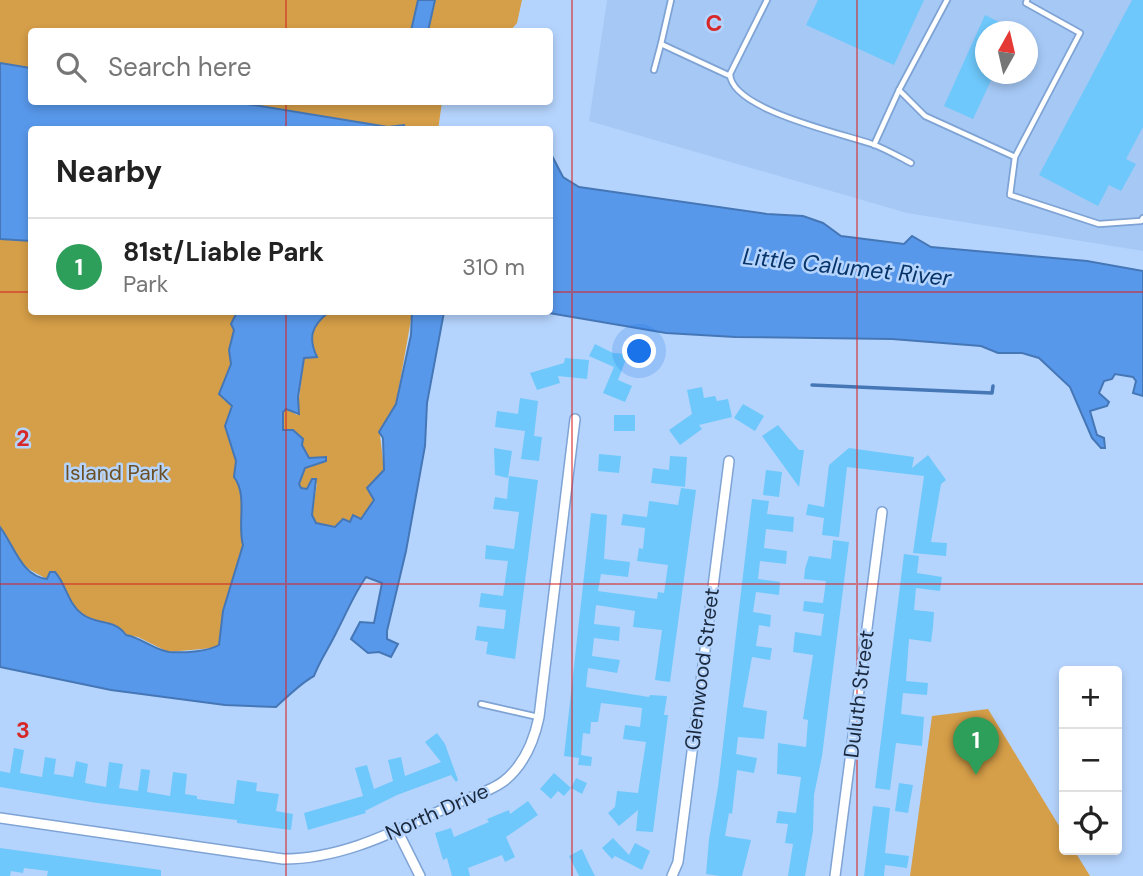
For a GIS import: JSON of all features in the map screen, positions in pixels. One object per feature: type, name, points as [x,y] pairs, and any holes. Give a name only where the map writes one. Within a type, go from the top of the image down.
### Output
[{"type":"street","name":"North Drive","points":[[0,818],[283,859],[313,859],[342,852],[397,830],[502,783],[520,765],[535,738],[575,419]]},
{"type":"street","name":"Glenwood Street","points":[[672,876],[678,862],[729,461]]},
{"type":"street","name":"Duluth Street","points":[[835,876],[882,512]]},
{"type":"street","points":[[397,830],[420,876]]},
{"type":"lane","points":[[654,69],[671,0]]},
{"type":"lane","points":[[730,76],[767,0]]},
{"type":"lane","points":[[874,145],[899,90],[947,0]]},
{"type":"lane","points":[[1017,0],[1027,1],[1080,33],[1015,157],[1010,195],[1098,225],[1141,221],[1143,218]]},
{"type":"lane","points":[[661,44],[730,76],[742,93],[767,108],[806,125],[874,145],[911,163]]},
{"type":"lane","points":[[899,90],[925,116],[1015,157]]},
{"type":"lane","points":[[481,704],[539,717]]},
{"type":"shaded area","points":[[607,0],[1143,0],[1143,251],[907,213],[589,121]]},
{"type":"green space","points":[[0,0],[522,0],[517,23],[513,28],[28,28],[28,68],[0,63]]},
{"type":"green space","points":[[253,105],[442,105],[439,126],[382,126]]},
{"type":"green space","name":"Island Park","points":[[0,239],[28,241],[28,315],[236,315],[231,324],[234,330],[229,350],[231,364],[223,399],[232,406],[225,426],[236,461],[234,477],[240,492],[243,545],[223,611],[219,645],[213,648],[168,652],[138,637],[126,635],[116,626],[85,617],[58,585],[19,560],[0,527]]},
{"type":"green space","points":[[326,315],[411,315],[396,404],[380,435],[384,470],[367,488],[374,500],[361,519],[347,522],[342,519],[335,527],[316,523],[312,515],[317,483],[307,489],[301,488],[299,484],[305,468],[326,461],[326,457],[309,458],[293,429],[282,430],[283,412],[287,409],[297,415],[304,357],[317,357],[312,338],[318,322]]},
{"type":"green space","points":[[988,709],[1059,826],[1059,855],[1077,855],[1090,876],[910,876],[932,716]]},
{"type":"water","points":[[418,0],[435,0],[429,28],[412,28]]},
{"type":"water","points":[[0,63],[28,68],[28,105],[253,105],[382,126],[28,126],[28,241],[0,239]]},
{"type":"water","name":"Little Calumet River","points":[[553,158],[563,177],[579,187],[767,214],[803,216],[823,223],[841,236],[904,244],[912,236],[931,247],[1087,261],[1143,271],[1143,396],[1133,393],[1136,381],[1133,377],[1115,374],[1112,379],[1104,381],[1099,393],[1109,402],[1107,406],[1090,411],[1097,435],[1104,438],[1105,448],[1101,448],[1092,438],[1070,387],[1039,358],[1022,353],[998,353],[981,346],[892,339],[735,337],[666,333],[553,314]]},
{"type":"water","points":[[236,315],[326,315],[318,322],[313,333],[317,357],[304,358],[298,397],[299,414],[286,409],[283,412],[283,430],[293,430],[303,439],[302,445],[309,458],[326,457],[326,461],[305,468],[299,484],[301,488],[307,489],[312,479],[316,479],[312,515],[316,523],[335,527],[343,519],[350,522],[353,515],[361,519],[374,500],[367,488],[384,470],[383,438],[379,432],[396,404],[411,335],[412,315],[443,315],[427,403],[425,446],[406,551],[387,631],[387,639],[398,644],[391,657],[379,652],[368,653],[351,639],[360,622],[374,623],[382,583],[366,577],[314,676],[276,707],[225,705],[111,690],[0,667],[0,527],[24,566],[38,577],[47,579],[50,572],[55,572],[73,605],[88,618],[116,626],[126,635],[169,652],[202,651],[219,645],[223,611],[243,545],[240,492],[234,477],[236,461],[225,426],[232,406],[219,394],[231,364],[229,350],[234,330],[231,324]]},
{"type":"building","points":[[818,0],[924,0],[894,65],[806,25]]},
{"type":"building","points":[[1132,0],[1143,0],[1143,127],[1126,159],[1136,164],[1121,191],[1109,185],[1098,206],[1039,175]]},
{"type":"building","points":[[985,15],[997,21],[982,21]]},
{"type":"building","points":[[975,37],[975,84],[989,84],[973,119],[944,106]]},
{"type":"building","points":[[595,344],[613,353],[628,354],[618,380],[632,386],[625,402],[603,393],[614,367],[589,356]]},
{"type":"building","points":[[565,358],[589,360],[587,379],[558,376],[560,383],[537,390],[530,373],[564,363]]},
{"type":"building","points":[[702,387],[704,398],[715,396],[717,401],[728,399],[732,417],[699,425],[702,429],[680,445],[669,430],[692,414],[687,390]]},
{"type":"building","points":[[520,398],[538,401],[534,436],[542,437],[539,461],[521,459],[525,431],[495,427],[497,411],[518,414]]},
{"type":"building","points":[[743,404],[764,416],[755,431],[734,418]]},
{"type":"building","points":[[614,415],[635,415],[635,431],[614,431]]},
{"type":"building","points":[[778,425],[799,450],[804,450],[799,487],[762,436]]},
{"type":"building","points":[[494,448],[512,451],[508,478],[495,475]]},
{"type":"building","points":[[849,448],[914,457],[912,468],[928,455],[946,480],[941,484],[931,542],[947,543],[946,556],[913,553],[924,476],[847,467],[839,537],[822,535],[824,518],[806,515],[808,504],[824,507],[829,465]]},
{"type":"building","points":[[599,454],[621,456],[619,473],[598,471]]},
{"type":"building","points":[[670,456],[687,457],[685,487],[651,483],[653,468],[669,470]]},
{"type":"building","points":[[766,470],[782,472],[779,497],[763,495]]},
{"type":"building","points":[[509,476],[538,480],[515,659],[486,654],[488,642],[475,640],[477,626],[504,629],[506,610],[479,607],[481,593],[503,596],[508,561],[485,559],[486,545],[514,549],[519,512],[493,509],[495,497],[507,499]]},
{"type":"building","points":[[681,488],[696,490],[670,682],[655,680],[662,630],[633,627],[635,611],[596,605],[594,624],[620,627],[619,641],[594,638],[592,656],[620,660],[617,673],[588,668],[586,687],[649,697],[667,696],[664,715],[668,715],[653,832],[636,831],[638,810],[619,826],[608,813],[615,807],[617,791],[638,793],[646,742],[623,739],[625,725],[640,727],[642,708],[601,703],[598,722],[591,722],[590,734],[583,733],[581,755],[592,757],[591,766],[578,765],[579,758],[564,756],[591,513],[607,515],[604,559],[630,562],[628,577],[601,574],[598,591],[657,599],[658,592],[664,593],[668,565],[637,561],[639,548],[643,549],[645,528],[621,525],[623,514],[647,517],[649,501],[678,505]]},
{"type":"building","points":[[752,499],[769,501],[767,514],[794,517],[793,532],[766,529],[764,548],[787,551],[786,564],[760,561],[758,579],[780,582],[779,595],[756,592],[753,612],[771,615],[770,627],[759,625],[756,646],[772,648],[770,660],[752,657],[743,707],[767,711],[764,739],[738,737],[736,754],[757,758],[754,773],[737,770],[732,814],[729,813],[725,836],[751,840],[742,876],[720,876],[706,874]]},
{"type":"building","points":[[833,540],[849,542],[822,756],[814,795],[813,831],[805,876],[788,876],[793,844],[785,843],[788,824],[776,823],[778,811],[796,813],[801,777],[777,774],[778,743],[806,747],[808,720],[803,719],[813,655],[793,652],[795,632],[821,636],[824,614],[803,611],[804,601],[823,603],[826,581],[804,579],[805,569],[809,556],[831,559]]},
{"type":"building","points":[[904,554],[919,556],[917,573],[942,577],[940,591],[916,588],[914,610],[934,612],[933,627],[931,642],[909,639],[906,681],[928,683],[927,695],[903,693],[901,714],[924,717],[922,746],[896,743],[890,790],[875,788]]},
{"type":"building","points":[[437,733],[445,744],[458,780],[456,782],[451,775],[397,795],[365,811],[366,813],[308,830],[304,813],[363,796],[355,768],[367,765],[374,789],[393,781],[388,760],[401,757],[405,776],[441,762],[425,742]]},
{"type":"building","points":[[14,748],[24,750],[20,773],[42,777],[45,757],[56,759],[54,774],[73,777],[76,761],[88,764],[85,783],[106,787],[109,762],[123,764],[119,788],[138,791],[141,769],[150,770],[147,792],[170,796],[173,772],[187,774],[185,794],[197,796],[197,799],[234,804],[237,780],[257,783],[256,791],[279,794],[276,811],[293,814],[291,830],[0,787],[0,771],[10,773]]},
{"type":"building","points":[[554,773],[571,788],[564,796],[558,791],[551,799],[540,789]]},
{"type":"building","points":[[576,778],[587,783],[582,794],[571,788]]},
{"type":"building","points":[[899,783],[913,785],[908,813],[895,811]]},
{"type":"building","points":[[528,801],[538,815],[506,837],[515,857],[505,862],[502,855],[468,868],[470,876],[452,876],[447,858],[443,860],[435,833],[451,828],[454,837],[509,810],[510,814]]},
{"type":"building","points":[[873,806],[890,808],[885,853],[909,856],[907,868],[885,865],[884,876],[864,876]]},
{"type":"building","points":[[613,838],[629,855],[635,843],[650,851],[642,870],[615,856],[612,859],[602,848]]},
{"type":"building","points":[[0,848],[161,870],[161,876],[47,876],[48,871],[24,868],[23,873],[11,871],[10,876],[0,876]]},
{"type":"building","points":[[582,849],[595,876],[579,876],[569,856]]},
{"type":"waterway","points":[[812,385],[992,393],[993,386]]},
{"type":"place","name":"81st/Liable Park","points":[[976,775]]}]
